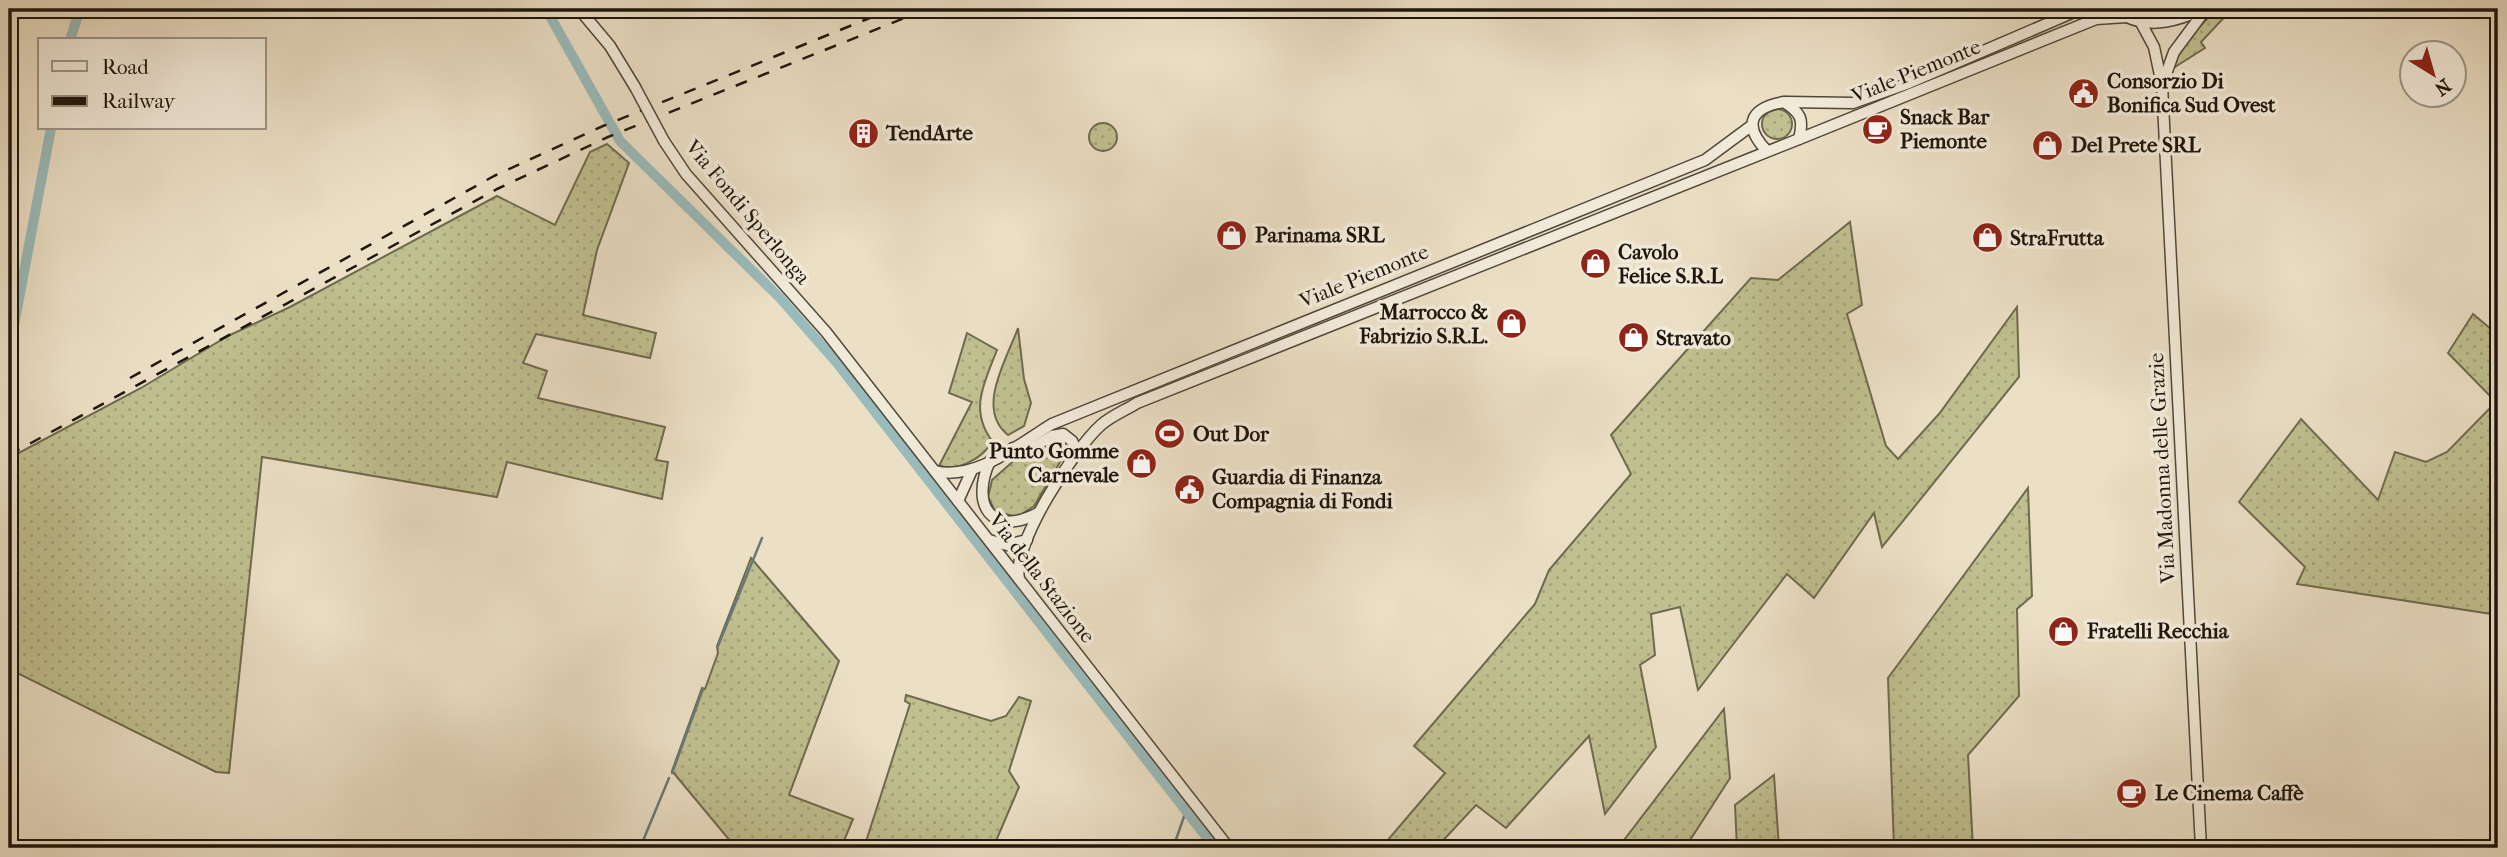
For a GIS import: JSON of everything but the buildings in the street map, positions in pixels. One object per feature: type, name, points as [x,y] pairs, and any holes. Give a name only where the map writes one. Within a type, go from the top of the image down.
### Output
[{"type":"street","name":"Via Fondi Sperlonga","points":[[579,9],[610,46],[686,174],[825,332]]},
{"type":"street","name":"Viale Piemonte","points":[[972,470],[1052,424],[1706,160],[1751,126],[1754,116],[1769,104],[1853,103],[1909,83],[2081,9]]},
{"type":"street","name":"Viale Piemonte","points":[[1019,579],[1018,558],[1038,513],[1078,453],[1101,425],[1137,403],[2096,19],[2125,13],[2140,20],[2165,23],[2205,9]]},
{"type":"street","points":[[2162,85],[2174,52],[2205,9]]},
{"type":"street","points":[[2140,20],[2154,47],[2162,85]]},
{"type":"street","name":"Via Madonna delle Grazie","points":[[2162,85],[2202,848]]},
{"type":"street","points":[[1784,102],[1799,112],[1803,123],[1798,139]]},
{"type":"street","points":[[1751,126],[1752,136],[1767,151]]},
{"type":"street","name":"Via della Stazione","points":[[825,332],[1229,848]]},
{"type":"street","points":[[1013,448],[1027,451],[1052,436],[1063,434],[1072,441],[1078,453]]},
{"type":"street","points":[[990,460],[981,480],[980,493],[988,513],[1001,521],[1020,522],[1038,513]]},
{"type":"street","points":[[934,470],[944,473],[972,470]]},
{"type":"street","points":[[958,501],[972,470]]},
{"type":"street","points":[[988,540],[1007,545],[1027,540]]},
{"type":"shaded area","points":[[2216,9],[2232,9],[2201,42],[2205,48],[2175,67],[2173,64],[2181,47]]},
{"type":"shaded area","points":[[1777,109],[1788,113],[1792,124],[1788,135],[1777,139],[1766,135],[1762,124],[1766,113]]},
{"type":"shaded area","points":[[1103,123],[1113,127],[1117,137],[1113,147],[1103,151],[1093,147],[1089,137],[1093,127]]},
{"type":"shaded area","points":[[607,144],[629,163],[597,250],[583,315],[656,333],[650,358],[536,334],[523,363],[547,371],[538,398],[665,427],[656,460],[668,462],[662,499],[507,462],[497,497],[262,457],[229,773],[216,772],[9,669],[9,489],[15,455],[141,388],[228,336],[290,307],[497,196],[555,225],[590,152]]},
{"type":"shaded area","points":[[1850,222],[1862,305],[1847,314],[1886,446],[1898,459],[1939,414],[2017,307],[2019,377],[1882,547],[1874,513],[1814,598],[1787,574],[1698,690],[1680,607],[1651,614],[1655,655],[1640,665],[1656,747],[1605,814],[1589,736],[1506,828],[1476,805],[1436,848],[1381,848],[1445,773],[1414,746],[1535,604],[1549,570],[1631,474],[1611,435],[1751,278],[1778,280]]},
{"type":"shaded area","points":[[2473,314],[2498,335],[2498,615],[2297,584],[2305,567],[2239,502],[2301,419],[2378,500],[2395,452],[2426,462],[2447,452],[2496,402],[2448,353]]},
{"type":"shaded area","points":[[1018,328],[1024,379],[1031,403],[1024,426],[1008,435],[994,412],[994,398],[996,383]]},
{"type":"shaded area","points":[[967,333],[997,350],[984,385],[980,407],[985,430],[992,441],[983,453],[969,462],[954,467],[939,466],[972,402],[949,393]]},
{"type":"shaded area","points":[[1056,439],[1065,442],[1067,450],[1034,506],[1017,517],[995,511],[988,497],[992,480],[1017,458],[1034,456]]},
{"type":"shaded area","points":[[2028,488],[2032,596],[2017,609],[2019,696],[1968,755],[1973,848],[1894,848],[1888,678]]},
{"type":"shaded area","points":[[751,558],[839,661],[789,795],[853,819],[841,848],[736,848],[672,771],[702,688],[705,689],[718,653],[717,646]]},
{"type":"shaded area","points":[[906,695],[991,721],[1006,716],[1019,697],[1031,701],[1009,771],[1019,787],[993,848],[864,848],[910,704],[905,701]]},
{"type":"shaded area","points":[[1724,709],[1730,778],[1685,848],[1618,848]]},
{"type":"shaded area","points":[[1774,775],[1779,848],[1737,848],[1735,805]]},
{"type":"waterway","points":[[71,38],[80,9]]},
{"type":"waterway","points":[[546,9],[620,141],[780,298],[837,363],[1215,848]]},
{"type":"waterway","points":[[9,352],[51,130]]},
{"type":"waterway","points":[[718,646],[762,538]]},
{"type":"waterway","points":[[672,773],[703,689]]},
{"type":"waterway","points":[[640,848],[669,778]]},
{"type":"waterway","points":[[1173,848],[1186,811]]},
{"type":"railway","points":[[130,378],[494,176],[603,126],[892,9]]},
{"type":"railway","points":[[9,455],[497,189],[608,137],[927,9]]},
{"type":"place","name":"Consorzio Di Bonifica Sud Ovest","points":[[2084,93]]},
{"type":"place","name":"Snack Bar Piemonte","points":[[1877,129]]},
{"type":"place","name":"TendArte","points":[[863,133]]},
{"type":"place","name":"Del Prete SRL","points":[[2048,145]]},
{"type":"place","name":"Parinama SRL","points":[[1232,235]]},
{"type":"place","name":"StraFrutta","points":[[1987,238]]},
{"type":"place","name":"Cavolo Felice S.R.L","points":[[1595,264]]},
{"type":"place","name":"Marrocco & Fabrizio S.R.L.","points":[[1511,324]]},
{"type":"place","name":"Stravato","points":[[1633,338]]},
{"type":"place","name":"Out Dor","points":[[1170,434]]},
{"type":"place","name":"Punto Gomme Carnevale","points":[[1142,463]]},
{"type":"place","name":"Guardia di Finanza Compagnia di Fondi","points":[[1189,489]]},
{"type":"place","name":"Fratelli Recchia","points":[[2064,631]]},
{"type":"place","name":"Le Cinema Caffè","points":[[2132,793]]}]
